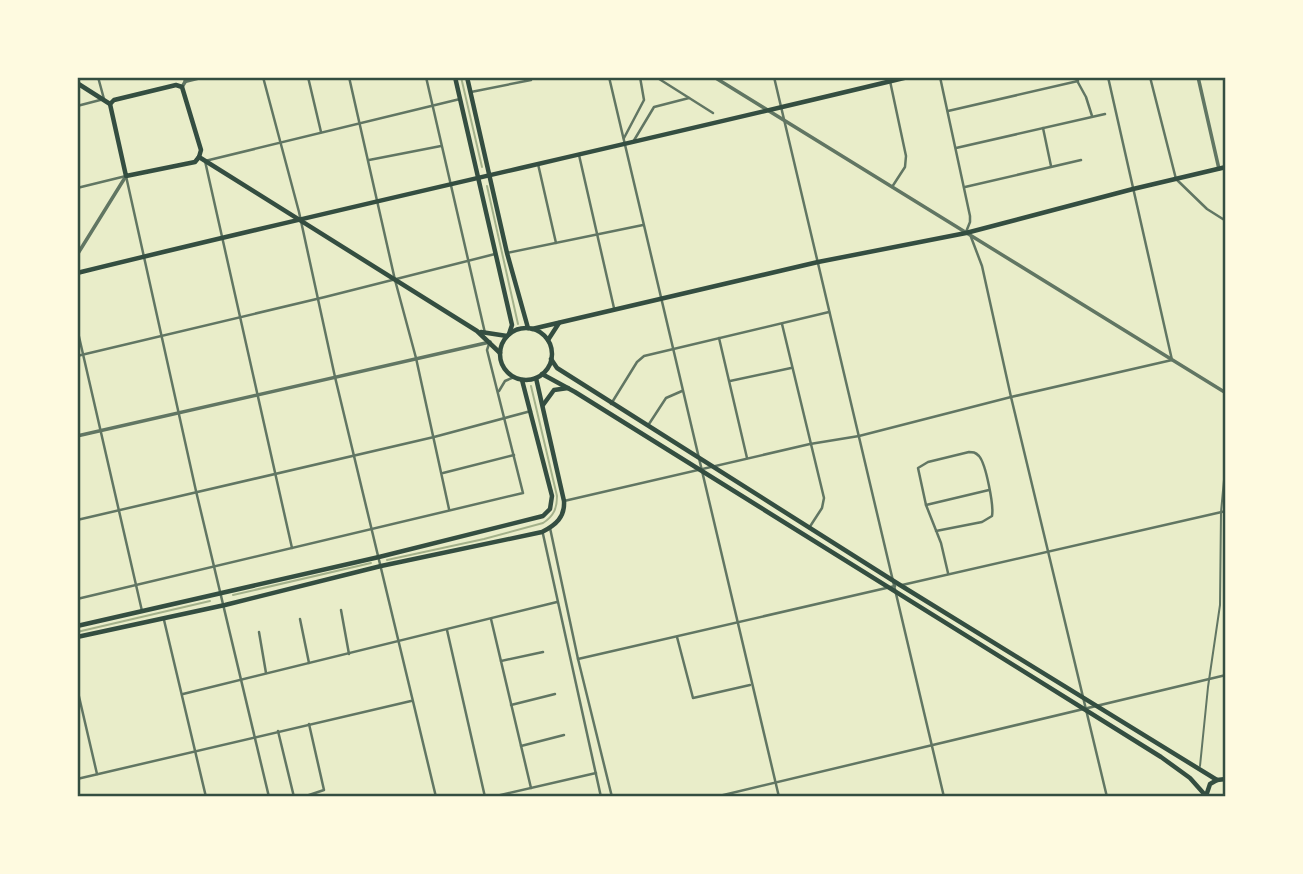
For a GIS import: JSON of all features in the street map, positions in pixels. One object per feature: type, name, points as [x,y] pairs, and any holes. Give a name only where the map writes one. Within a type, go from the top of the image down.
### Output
[{"type":"main road","points":[[455,77],[512,324],[500,353]]},
{"type":"main road","points":[[467,77],[507,253],[530,329]]},
{"type":"main road","points":[[77,273],[908,77]]},
{"type":"main road","points":[[77,83],[110,104],[126,176],[195,162],[199,158],[201,150],[185,81],[114,100],[110,104]]},
{"type":"main road","points":[[199,158],[477,331],[500,353],[503,367],[514,377],[522,380],[536,378],[542,374],[551,359]]},
{"type":"main road","points":[[477,331],[509,335],[515,331],[818,262],[966,233],[1226,167]]},
{"type":"main road","points":[[548,340],[561,321]]},
{"type":"main road","points":[[530,329],[538,331],[548,340],[551,359],[557,368],[892,578],[896,587],[1174,765],[1190,778],[1206,797]]},
{"type":"main road","points":[[542,374],[570,388],[887,586],[896,587],[1217,780]]},
{"type":"main road","points":[[77,637],[225,605],[381,566],[542,532],[550,528],[563,514],[564,501],[536,378]]},
{"type":"main road","points":[[77,626],[379,557],[531,520],[547,513],[552,504],[552,496],[522,380]]},
{"type":"main road","points":[[542,406],[554,390],[570,388]]},
{"type":"main road","points":[[1206,797],[1210,784],[1226,779]]},
{"type":"street","points":[[77,106],[103,99],[99,77]]},
{"type":"street","points":[[185,81],[205,77]]},
{"type":"street","points":[[263,77],[300,220],[436,797]]},
{"type":"street","points":[[308,77],[321,132]]},
{"type":"street","points":[[349,77],[443,473],[449,509]]},
{"type":"street","points":[[426,77],[485,333]]},
{"type":"street","points":[[609,77],[779,797]]},
{"type":"street","points":[[624,142],[644,100],[640,77]]},
{"type":"street","points":[[656,77],[713,113]]},
{"type":"street","points":[[714,77],[1226,393]]},
{"type":"street","points":[[774,77],[892,578]]},
{"type":"street","points":[[940,77],[965,187],[970,222],[966,233]]},
{"type":"street","points":[[1108,77],[1172,360]]},
{"type":"street","points":[[1150,77],[1176,178],[1185,190],[1207,209],[1226,221]]},
{"type":"street","points":[[1198,77],[1219,169]]},
{"type":"street","points":[[948,111],[1077,79],[1092,117]]},
{"type":"street","points":[[471,92],[531,80]]},
{"type":"street","points":[[890,81],[906,156],[905,167],[891,187]]},
{"type":"street","points":[[633,142],[654,107],[689,98]]},
{"type":"street","points":[[292,548],[205,161],[460,99]]},
{"type":"street","points":[[956,148],[1105,114]]},
{"type":"street","points":[[1043,128],[1051,167]]},
{"type":"street","points":[[369,160],[442,146]]},
{"type":"street","points":[[579,155],[614,309]]},
{"type":"street","points":[[965,187],[1081,160]]},
{"type":"street","points":[[538,164],[556,243]]},
{"type":"street","points":[[77,188],[126,176]]},
{"type":"street","points":[[77,256],[126,176]]},
{"type":"street","points":[[126,176],[196,491],[269,797]]},
{"type":"street","points":[[507,253],[643,225]]},
{"type":"street","points":[[966,233],[973,239],[982,266],[1107,797]]},
{"type":"street","points":[[77,356],[495,254]]},
{"type":"street","points":[[611,404],[639,359],[672,348],[830,312]]},
{"type":"street","points":[[782,324],[824,501],[809,528]]},
{"type":"street","points":[[77,328],[142,611]]},
{"type":"street","points":[[719,338],[747,458]]},
{"type":"street","points":[[77,436],[490,342]]},
{"type":"street","points":[[77,599],[523,493],[487,350],[490,342]]},
{"type":"street","points":[[564,501],[810,444],[859,436],[1172,360]]},
{"type":"street","points":[[730,381],[792,368]]},
{"type":"street","points":[[498,394],[502,384],[514,377]]},
{"type":"street","points":[[648,426],[666,398],[682,391]]},
{"type":"street","points":[[77,520],[276,475],[531,411]]},
{"type":"street","points":[[936,531],[990,519],[993,510],[989,490],[980,457],[975,453],[969,452],[920,466],[918,477],[948,573]]},
{"type":"street","points":[[443,473],[514,455]]},
{"type":"street","points":[[926,505],[989,490]]},
{"type":"street","points":[[944,797],[896,587],[1224,511]]},
{"type":"street","points":[[550,528],[578,659],[612,797]]},
{"type":"street","points":[[542,532],[601,797]]},
{"type":"street","points":[[578,659],[736,624],[887,586]]},
{"type":"street","points":[[183,694],[557,602]]},
{"type":"street","points":[[341,610],[349,653]]},
{"type":"street","points":[[163,617],[206,797]]},
{"type":"street","points":[[491,619],[531,788]]},
{"type":"street","points":[[300,620],[309,663]]},
{"type":"street","points":[[447,630],[485,797]]},
{"type":"street","points":[[260,632],[266,673]]},
{"type":"street","points":[[677,637],[693,698],[751,685]]},
{"type":"street","points":[[501,661],[543,652]]},
{"type":"street","points":[[715,797],[1226,674]]},
{"type":"street","points":[[77,688],[97,774]]},
{"type":"street","points":[[511,705],[555,694]]},
{"type":"street","points":[[77,779],[412,701]]},
{"type":"street","points":[[77,718],[83,716]]},
{"type":"street","points":[[303,797],[322,793],[324,789],[309,724]]},
{"type":"street","points":[[278,731],[294,797]]},
{"type":"street","points":[[521,746],[564,735]]},
{"type":"street","points":[[492,797],[596,773]]},
{"type":"lane","points":[[1200,771],[1209,678],[1220,605],[1226,458]]},
{"type":"waterway","points":[[461,77],[482,167]]},
{"type":"waterway","points":[[487,186],[518,324]]},
{"type":"waterway","points":[[387,560],[484,539],[543,523],[550,518],[557,496],[531,386]]},
{"type":"waterway","points":[[233,595],[371,563]]},
{"type":"waterway","points":[[77,632],[210,601]]}]
